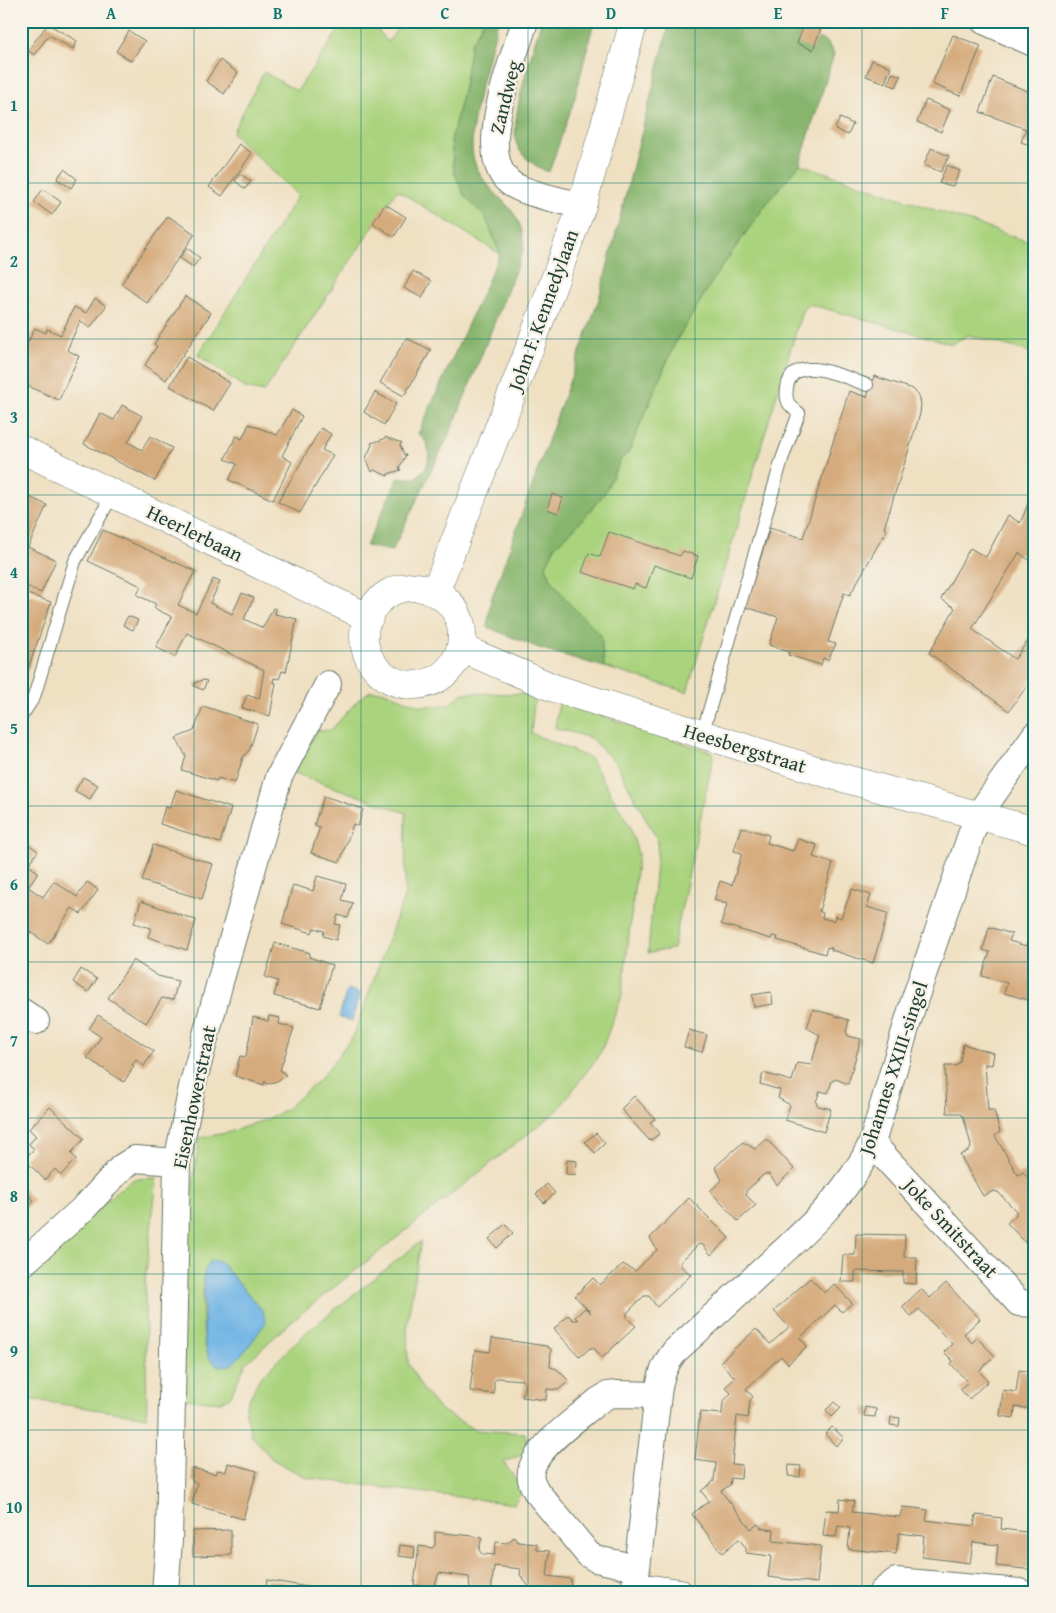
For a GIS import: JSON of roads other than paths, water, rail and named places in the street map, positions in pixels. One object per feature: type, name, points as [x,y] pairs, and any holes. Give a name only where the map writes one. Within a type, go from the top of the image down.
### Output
[{"type":"street","name":"Zandweg","points":[[526,21],[495,122],[494,149],[499,169],[513,186],[582,206]]},
{"type":"street","name":"John F. Kennedylaan","points":[[435,593],[582,206],[605,130],[634,21]]},
{"type":"street","points":[[984,21],[1035,44]]},
{"type":"street","name":"Heerlerbaan","points":[[21,449],[369,618]]},
{"type":"street","points":[[416,588],[435,593],[444,598],[457,615],[462,635],[461,648],[449,670],[437,679],[423,684],[408,685],[393,681],[381,673],[371,661],[366,647],[365,632],[369,618],[375,607],[395,591],[416,588]]},
{"type":"street","name":"Heesbergstraat","points":[[461,648],[554,688],[702,735],[977,817],[1035,831]]},
{"type":"street","name":"Eisenhowerstraat","points":[[166,1592],[169,1540],[177,1162],[192,1087],[278,777],[328,684]]},
{"type":"street","name":"Johannes XXIII-singel","points":[[635,1582],[661,1375],[675,1351],[828,1208],[851,1180],[872,1143],[913,1004],[977,817],[1035,736]]},
{"type":"street","name":"Joke Smitstraat","points":[[872,1143],[1019,1302],[1035,1304]]},
{"type":"street","points":[[21,1265],[86,1206],[122,1167],[135,1159],[177,1162]]},
{"type":"street","points":[[658,1395],[608,1395],[541,1451],[531,1470],[531,1480],[536,1491],[588,1554],[635,1582],[679,1592]]},
{"type":"street","points":[[882,1592],[896,1581],[1020,1592]]},
{"type":"lane","points":[[702,735],[779,469],[799,413],[790,406],[786,399],[787,384],[795,372],[808,368],[867,385]]},
{"type":"lane","points":[[21,716],[34,698],[75,561],[113,494]]},
{"type":"water","points":[[347,989],[360,993],[352,1021],[339,1017]]},
{"type":"water","points":[[210,1260],[220,1262],[263,1311],[266,1322],[247,1349],[231,1365],[218,1367],[209,1358],[204,1341],[204,1273]]}]
